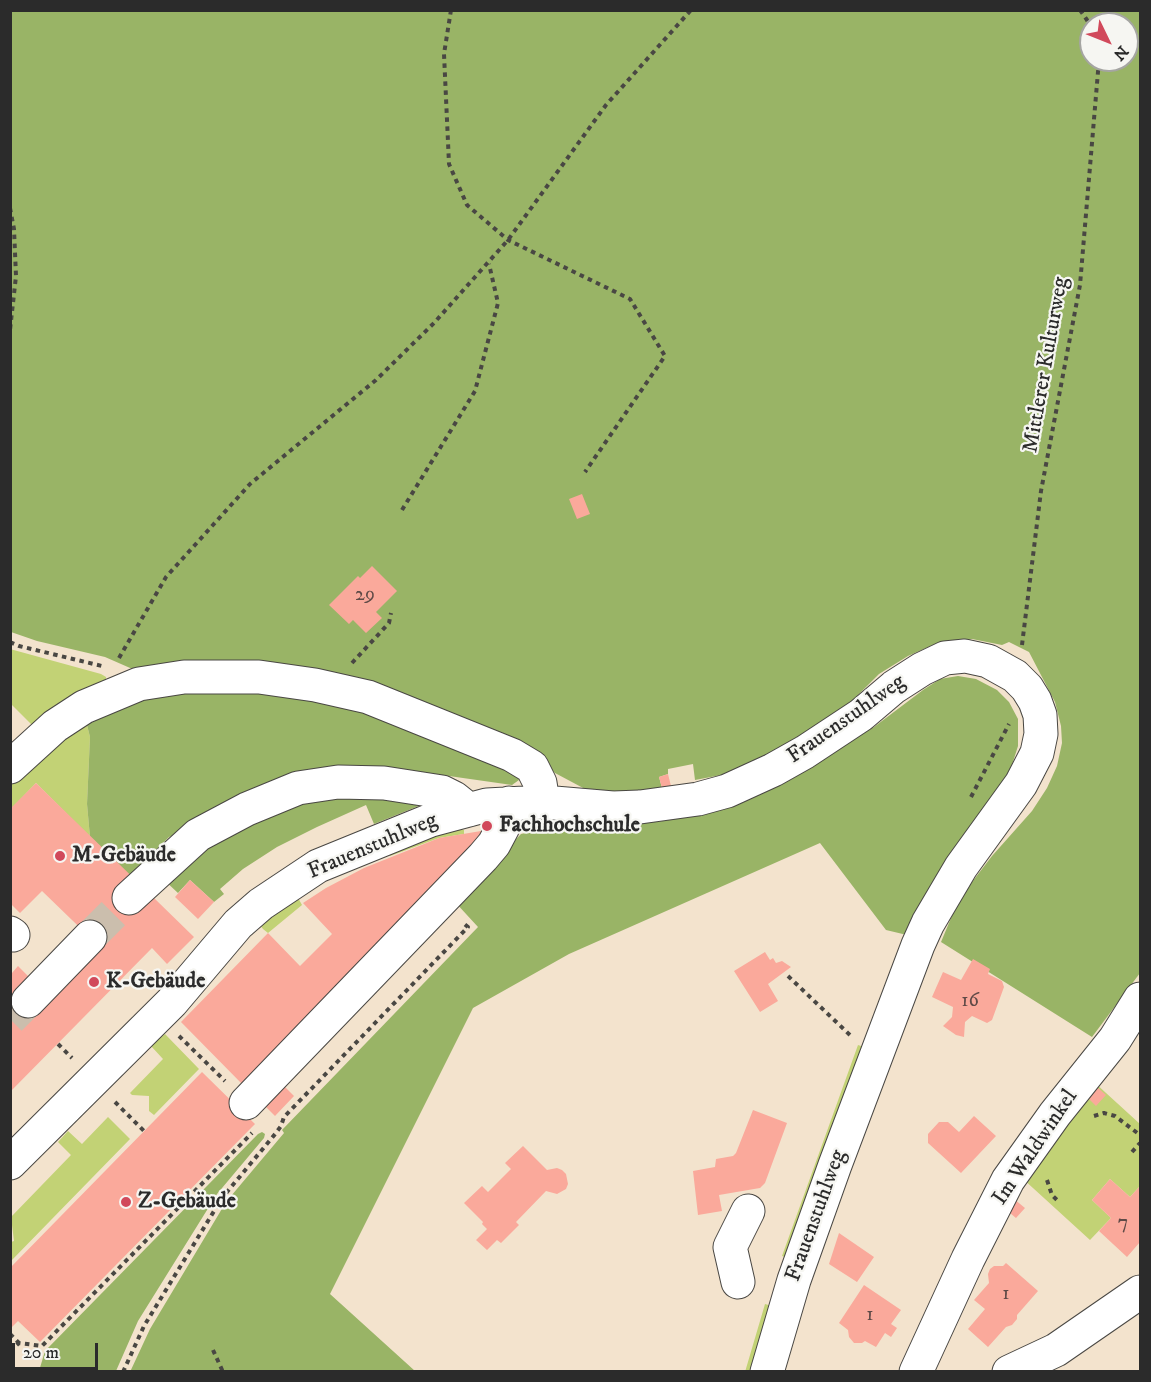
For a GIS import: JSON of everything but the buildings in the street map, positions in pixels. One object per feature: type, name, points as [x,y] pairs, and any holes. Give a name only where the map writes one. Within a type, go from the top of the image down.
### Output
[{"type":"street","name":"Frauenstuhlweg","points":[[10,1163],[172,1002],[238,924],[261,904],[318,866],[431,820],[469,810],[509,803],[543,802],[640,807],[698,799],[727,790],[773,770],[805,752],[861,715],[894,687],[922,669],[945,658],[965,657],[988,661],[1011,673],[1027,688],[1035,701],[1040,715],[1041,734],[1037,753],[1021,784],[962,867],[918,945],[794,1280],[767,1371]]},
{"type":"street","points":[[14,756],[125,678],[259,677],[368,697],[512,755],[532,767],[540,783],[543,802]]},
{"type":"street","points":[[129,898],[198,836],[247,809],[298,788],[338,782],[384,783],[442,792],[469,810]]},
{"type":"street","points":[[243,1106],[494,844],[503,827],[509,803]]},
{"type":"street","points":[[28,1001],[90,938]]},
{"type":"street","name":"Im Waldwinkel","points":[[916,1371],[1008,1180],[1055,1114],[1115,1039],[1140,999]]},
{"type":"street","points":[[738,1282],[730,1247],[748,1211]]},
{"type":"street","points":[[1008,1371],[1056,1350],[1140,1292]]},
{"type":"path","points":[[451,10],[444,54],[449,164],[467,205],[508,240],[630,299],[665,356],[585,472]]},
{"type":"path","points":[[10,642],[99,665],[125,678],[166,577],[250,484],[376,380],[434,323],[508,240],[606,105],[691,10]]},
{"type":"path","name":"Mittlerer Kulturweg","points":[[1011,673],[1021,651],[1041,490],[1080,285],[1098,72]]},
{"type":"path","points":[[10,208],[14,230],[16,276],[10,330]]},
{"type":"path","points":[[402,510],[475,391],[498,303],[489,263]]},
{"type":"path","points":[[340,691],[346,668],[389,623],[391,613]]},
{"type":"path","points":[[123,1371],[144,1326],[222,1198],[284,1117],[468,927],[441,901]]},
{"type":"path","points":[[788,976],[854,1039]]},
{"type":"path","points":[[10,1334],[19,1343],[42,1346],[243,1106],[205,1062]]},
{"type":"path","points":[[1055,1114],[1067,1124],[1104,1113],[1115,1116],[1140,1135]]},
{"type":"path","points":[[1132,1152],[1140,1143]]},
{"type":"path","points":[[10,1351],[19,1343]]},
{"type":"path","points":[[213,1350],[223,1371]]},
{"type":"green space","points":[[10,11],[1140,11],[1140,973],[1092,1037],[941,942],[959,899],[992,856],[1032,811],[1047,788],[1057,766],[1062,743],[1061,726],[1055,702],[1029,652],[1009,642],[1002,645],[972,639],[935,644],[908,656],[879,674],[850,703],[824,722],[742,771],[695,780],[693,764],[668,769],[668,774],[659,777],[662,788],[635,793],[585,789],[555,773],[541,759],[372,689],[137,671],[105,657],[37,641],[11,632]]},
{"type":"green space","points":[[10,649],[101,674],[106,677],[106,681],[32,725],[11,704]]},
{"type":"green space","points":[[958,676],[976,679],[997,690],[1009,702],[1018,719],[1018,746],[999,793],[907,935],[886,930],[820,843],[569,954],[473,1008],[330,1294],[415,1371],[130,1372],[150,1329],[226,1202],[284,1133],[282,1130],[478,927],[455,902],[521,834],[582,821],[657,822],[700,814],[842,745],[874,727],[940,679]]},
{"type":"green space","points":[[244,687],[372,710],[518,770],[519,780],[512,785],[442,775],[383,771],[169,837],[130,876],[90,837],[87,804],[90,737],[85,717],[148,692]]},
{"type":"green space","points":[[85,717],[90,737],[87,804],[90,837],[36,783],[11,809],[11,781]]},
{"type":"green space","points":[[327,793],[426,803],[374,824],[366,805],[317,827],[277,847],[243,869],[220,889],[224,894],[214,902],[190,880],[178,893],[163,879],[226,829]]},
{"type":"green space","points":[[464,830],[464,834],[439,838],[390,856],[387,852],[435,835]]},
{"type":"green space","points":[[297,896],[302,905],[268,933],[263,929],[260,925]]},
{"type":"green space","points":[[165,1034],[199,1069],[154,1115],[149,1111],[149,1096],[130,1093],[163,1059],[151,1046]]},
{"type":"green space","points":[[858,1045],[864,1047],[788,1258],[782,1256]]},
{"type":"green space","points":[[1094,1082],[1140,1124],[1140,1186],[1130,1197],[1110,1179],[1092,1200],[1111,1218],[1090,1240],[1022,1178]]},
{"type":"green space","points":[[108,1117],[130,1139],[11,1261],[11,1242],[14,1241],[11,1217],[71,1155],[58,1142],[68,1131],[82,1144]]},
{"type":"green space","points":[[262,1132],[265,1134],[264,1138],[217,1194],[138,1321],[116,1371],[39,1371],[45,1351]]},
{"type":"green space","points":[[765,1304],[772,1306],[753,1371],[745,1372]]},
{"type":"tunnel","points":[[90,937],[129,898]]},
{"type":"tunnel","points":[[10,1019],[28,1001]]},
{"type":"place","name":"Fachhochschule","points":[[487,826]]},
{"type":"place","name":"M-Gebäude","points":[[60,856]]},
{"type":"place","name":"K-Gebäude","points":[[94,982]]},
{"type":"place","name":"Z-Gebäude","points":[[126,1202]]}]
